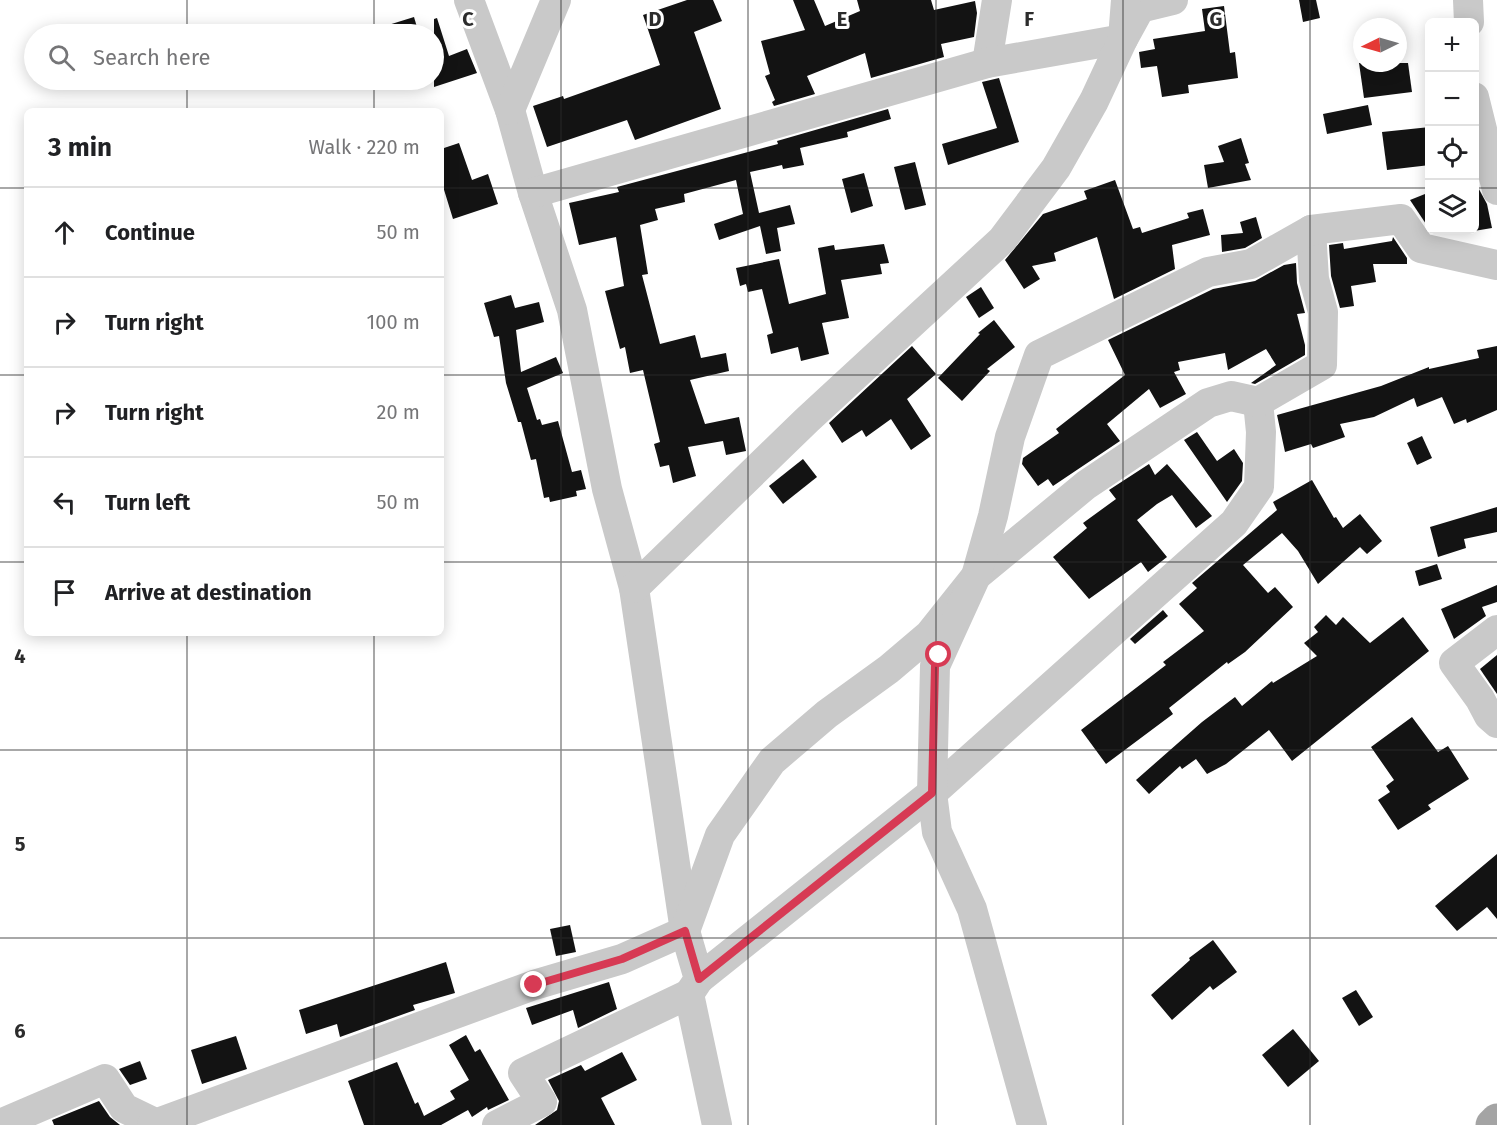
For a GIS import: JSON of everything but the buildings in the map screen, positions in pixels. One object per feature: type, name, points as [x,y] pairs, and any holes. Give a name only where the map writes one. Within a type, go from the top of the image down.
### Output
[{"type":"main road","points":[[1492,1125],[1497,1120]]},
{"type":"street","points":[[469,0],[510,110],[533,193],[572,310],[607,489],[634,588],[685,931],[717,1125]]},
{"type":"street","points":[[510,110],[556,0]]},
{"type":"street","points":[[987,63],[997,0]]},
{"type":"street","points":[[1123,39],[1126,0]]},
{"type":"street","points":[[634,588],[807,420],[1002,240],[1056,168],[1094,101],[1140,8],[1173,0]]},
{"type":"street","points":[[1468,0],[1469,18]]},
{"type":"street","points":[[533,193],[987,63],[1123,39]]},
{"type":"street","points":[[1479,117],[1497,190]]},
{"type":"street","points":[[1032,1125],[972,909],[938,832],[932,793],[935,666],[976,576],[993,516],[1010,437],[1039,355],[1208,272],[1251,264],[1311,230],[1401,219],[1421,249],[1497,266]]},
{"type":"street","points":[[0,1124],[105,1079],[124,1108],[153,1124],[534,985],[622,959],[685,931],[720,835],[772,761],[827,714],[889,669],[928,635],[976,576],[1086,485],[1208,403],[1231,396],[1258,402],[1322,365],[1323,312],[1314,279],[1311,230]]},
{"type":"street","points":[[497,1125],[542,1102],[523,1073],[694,986],[932,793],[1234,523],[1259,487],[1261,432],[1258,402]]},
{"type":"street","points":[[1497,630],[1454,663],[1480,699],[1489,716],[1497,723]]},
{"type":"route","points":[[534,985],[622,959],[685,931],[699,979],[932,793],[935,666],[939,655]]}]
